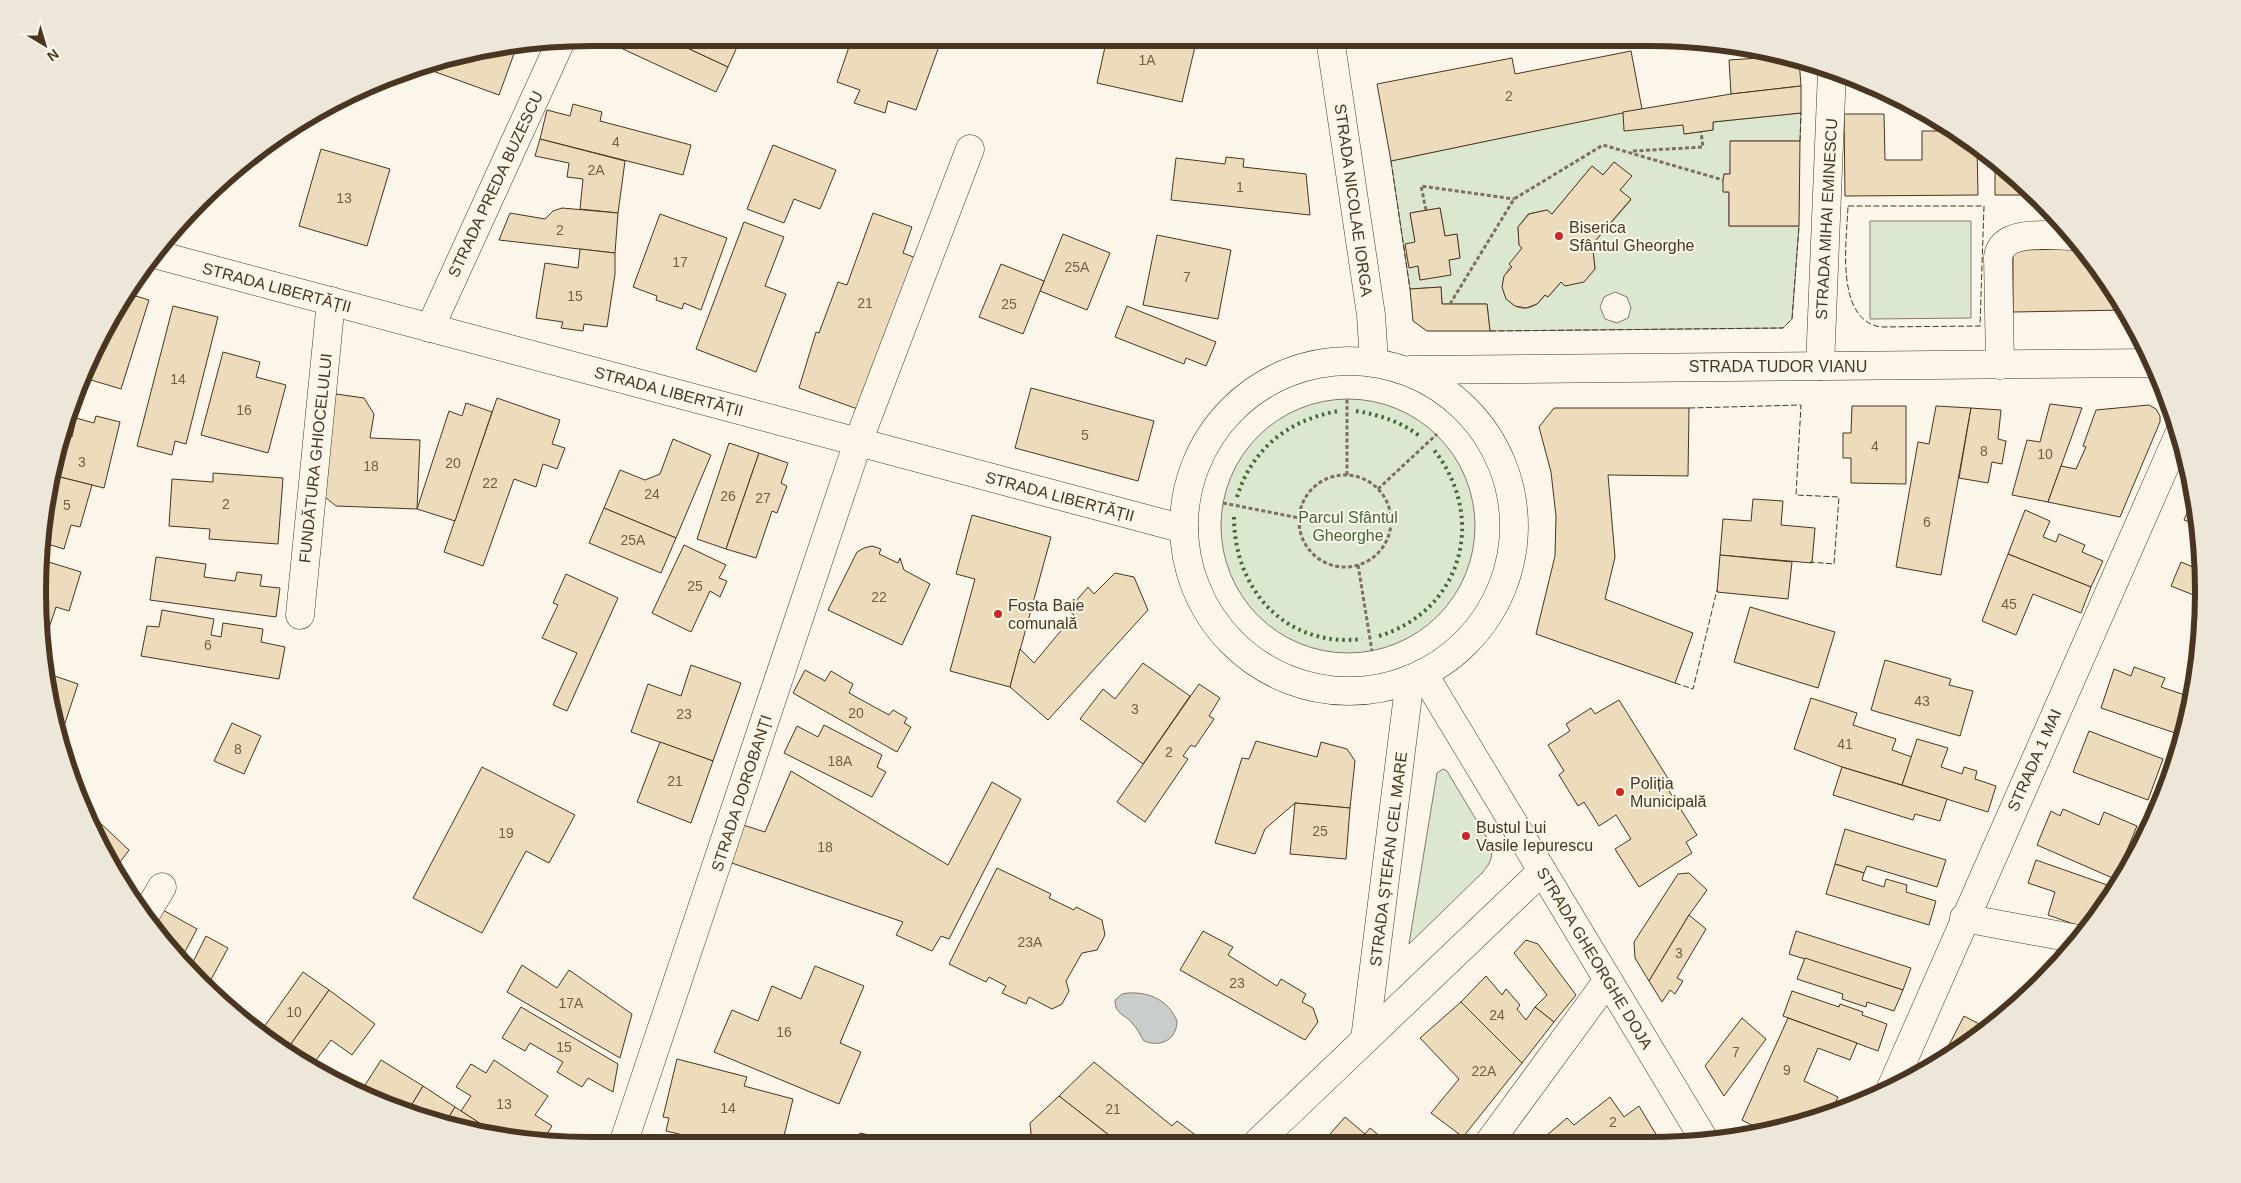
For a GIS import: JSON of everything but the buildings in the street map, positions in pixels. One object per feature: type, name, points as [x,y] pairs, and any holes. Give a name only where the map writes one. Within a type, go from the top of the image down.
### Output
[{"type":"street","name":"STRADA NICOLAE IORGA","points":[[1331,46],[1371,315],[1374,362]]},
{"type":"street","name":"STRADA PREDA BUZESCU","points":[[430,328],[558,47]]},
{"type":"street","name":"STRADA MIHAI EMINESCU","points":[[1820,366],[1832,78]]},
{"type":"street","name":"STRADA DOROBANȚI","points":[[626,1137],[858,442],[970,149]]},
{"type":"street","points":[[2000,365],[1998,257],[2001,247],[2009,240],[2020,236],[2062,236]]},
{"type":"street","name":"STRADA LIBERTĂȚII","points":[[162,256],[1184,529]]},
{"type":"street","name":"FUNDĂTURA GHIOCELULUI","points":[[300,615],[331,301]]},
{"type":"street","points":[[1338,361],[1374,362],[1405,370],[1426,379],[1463,405],[1479,423],[1494,446],[1506,472],[1515,517],[1510,564],[1494,604],[1482,624],[1450,656],[1416,676],[1388,686],[1366,690],[1332,690],[1299,683],[1258,664],[1223,633],[1204,605],[1191,574],[1184,529],[1189,484],[1199,457],[1220,423],[1240,402],[1272,380],[1304,367],[1338,361]]},
{"type":"street","name":"STRADA TUDOR VIANU","points":[[1405,370],[2145,364]]},
{"type":"street","name":"STRADA 1 MAI","points":[[1895,1079],[1964,918],[2174,444]]},
{"type":"street","name":"STRADA GHEORGHE DOJA","points":[[1416,676],[1542,871],[1701,1134]]},
{"type":"street","name":"STRADA ȘTEFAN CEL MARE","points":[[1365,1039],[1416,676]]},
{"type":"street","points":[[1263,1137],[1542,871]]},
{"type":"street","points":[[149,909],[162,887]]},
{"type":"street","points":[[1964,918],[2070,938]]},
{"type":"street","points":[[1493,1137],[1608,980]]},
{"type":"path","points":[[1630,152],[1702,147],[1701,132]]},
{"type":"path","points":[[1450,304],[1514,199],[1604,146],[1723,180]]},
{"type":"path","points":[[1426,210],[1422,186],[1514,199]]},
{"type":"path","points":[[1347,398],[1347,475]]},
{"type":"path","points":[[1378,489],[1437,434]]},
{"type":"path","points":[[1347,475],[1364,480],[1378,489],[1390,514],[1388,536],[1383,547],[1375,555],[1358,565],[1343,566],[1332,565],[1312,554],[1304,542],[1299,518],[1305,498],[1312,489],[1329,478],[1347,475]]},
{"type":"path","points":[[1223,503],[1299,518]]},
{"type":"path","points":[[1358,565],[1372,651]]},
{"type":"green space","points":[[1623,112],[1683,125],[1685,134],[1713,130],[1713,122],[1801,113],[1800,141],[1731,141],[1730,174],[1724,174],[1724,192],[1729,192],[1729,226],[1799,226],[1792,319],[1783,328],[1490,331],[1487,304],[1442,304],[1441,287],[1410,289],[1391,161]],"holes":[[[1614,162],[1631,176],[1620,190],[1631,200],[1590,247],[1593,250],[1595,269],[1565,285],[1561,282],[1548,297],[1545,295],[1538,303],[1530,307],[1517,307],[1507,298],[1503,285],[1505,276],[1522,248],[1519,245],[1518,227],[1528,214],[1547,210],[1552,214],[1592,166],[1603,175]],[[1440,208],[1445,236],[1457,234],[1460,258],[1449,260],[1420,280],[1418,266],[1410,267],[1415,242],[1410,213]],[[1615,292],[1627,297],[1631,308],[1628,318],[1617,323],[1605,319],[1600,307],[1604,297]]]},
{"type":"green space","points":[[1870,221],[1971,221],[1971,318],[1870,319]]},
{"type":"green space","name":"Parcul Sfântul Gheorghe","points":[[1336,399],[1360,399],[1397,408],[1429,427],[1447,445],[1466,477],[1473,501],[1475,526],[1473,551],[1466,575],[1447,607],[1429,625],[1397,644],[1385,648],[1360,653],[1336,653],[1299,644],[1267,625],[1249,607],[1230,575],[1226,563],[1221,538],[1221,514],[1230,477],[1249,445],[1267,427],[1299,408],[1311,404]]},
{"type":"green space","points":[[1443,769],[1447,771],[1490,843],[1491,859],[1483,872],[1409,944],[1437,773]]},
{"type":"shaded area","points":[[1122,994],[1151,996],[1169,1008],[1177,1021],[1171,1037],[1156,1043],[1144,1041],[1134,1025],[1121,1014],[1115,1005],[1115,1000]]},
{"type":"hedge","points":[[1237,497],[1252,464],[1275,439],[1304,421],[1339,411]]},
{"type":"hedge","points":[[1356,411],[1390,420],[1406,427],[1421,437]]},
{"type":"hedge","points":[[1379,636],[1408,623],[1430,605],[1447,583],[1458,558],[1462,531],[1460,504],[1450,476],[1434,450]]},
{"type":"hedge","points":[[1234,517],[1236,544],[1243,568],[1254,590],[1270,609],[1288,624],[1310,634],[1335,639],[1362,639]]},
{"type":"fence","points":[[1800,141],[1801,113]]},
{"type":"fence","points":[[1391,161],[1410,289]]},
{"type":"fence","points":[[1848,206],[1984,206],[1980,326],[1881,327],[1866,321],[1856,310],[1846,276],[1848,206]]},
{"type":"fence","points":[[1490,331],[1783,328],[1792,319],[1799,226]]},
{"type":"fence","points":[[1689,408],[1801,405],[1796,495],[1839,497],[1834,564],[1810,562]]},
{"type":"fence","points":[[1675,683],[1693,689],[1717,590]]},
{"type":"place","name":"Biserica Sfântul Gheorghe","points":[[1559,236]]},
{"type":"place","name":"Fosta Baie comunală","points":[[998,614]]},
{"type":"place","name":"Poliția Municipală","points":[[1620,792]]},
{"type":"place","name":"Bustul Lui Vasile Iepurescu","points":[[1466,836]]}]
